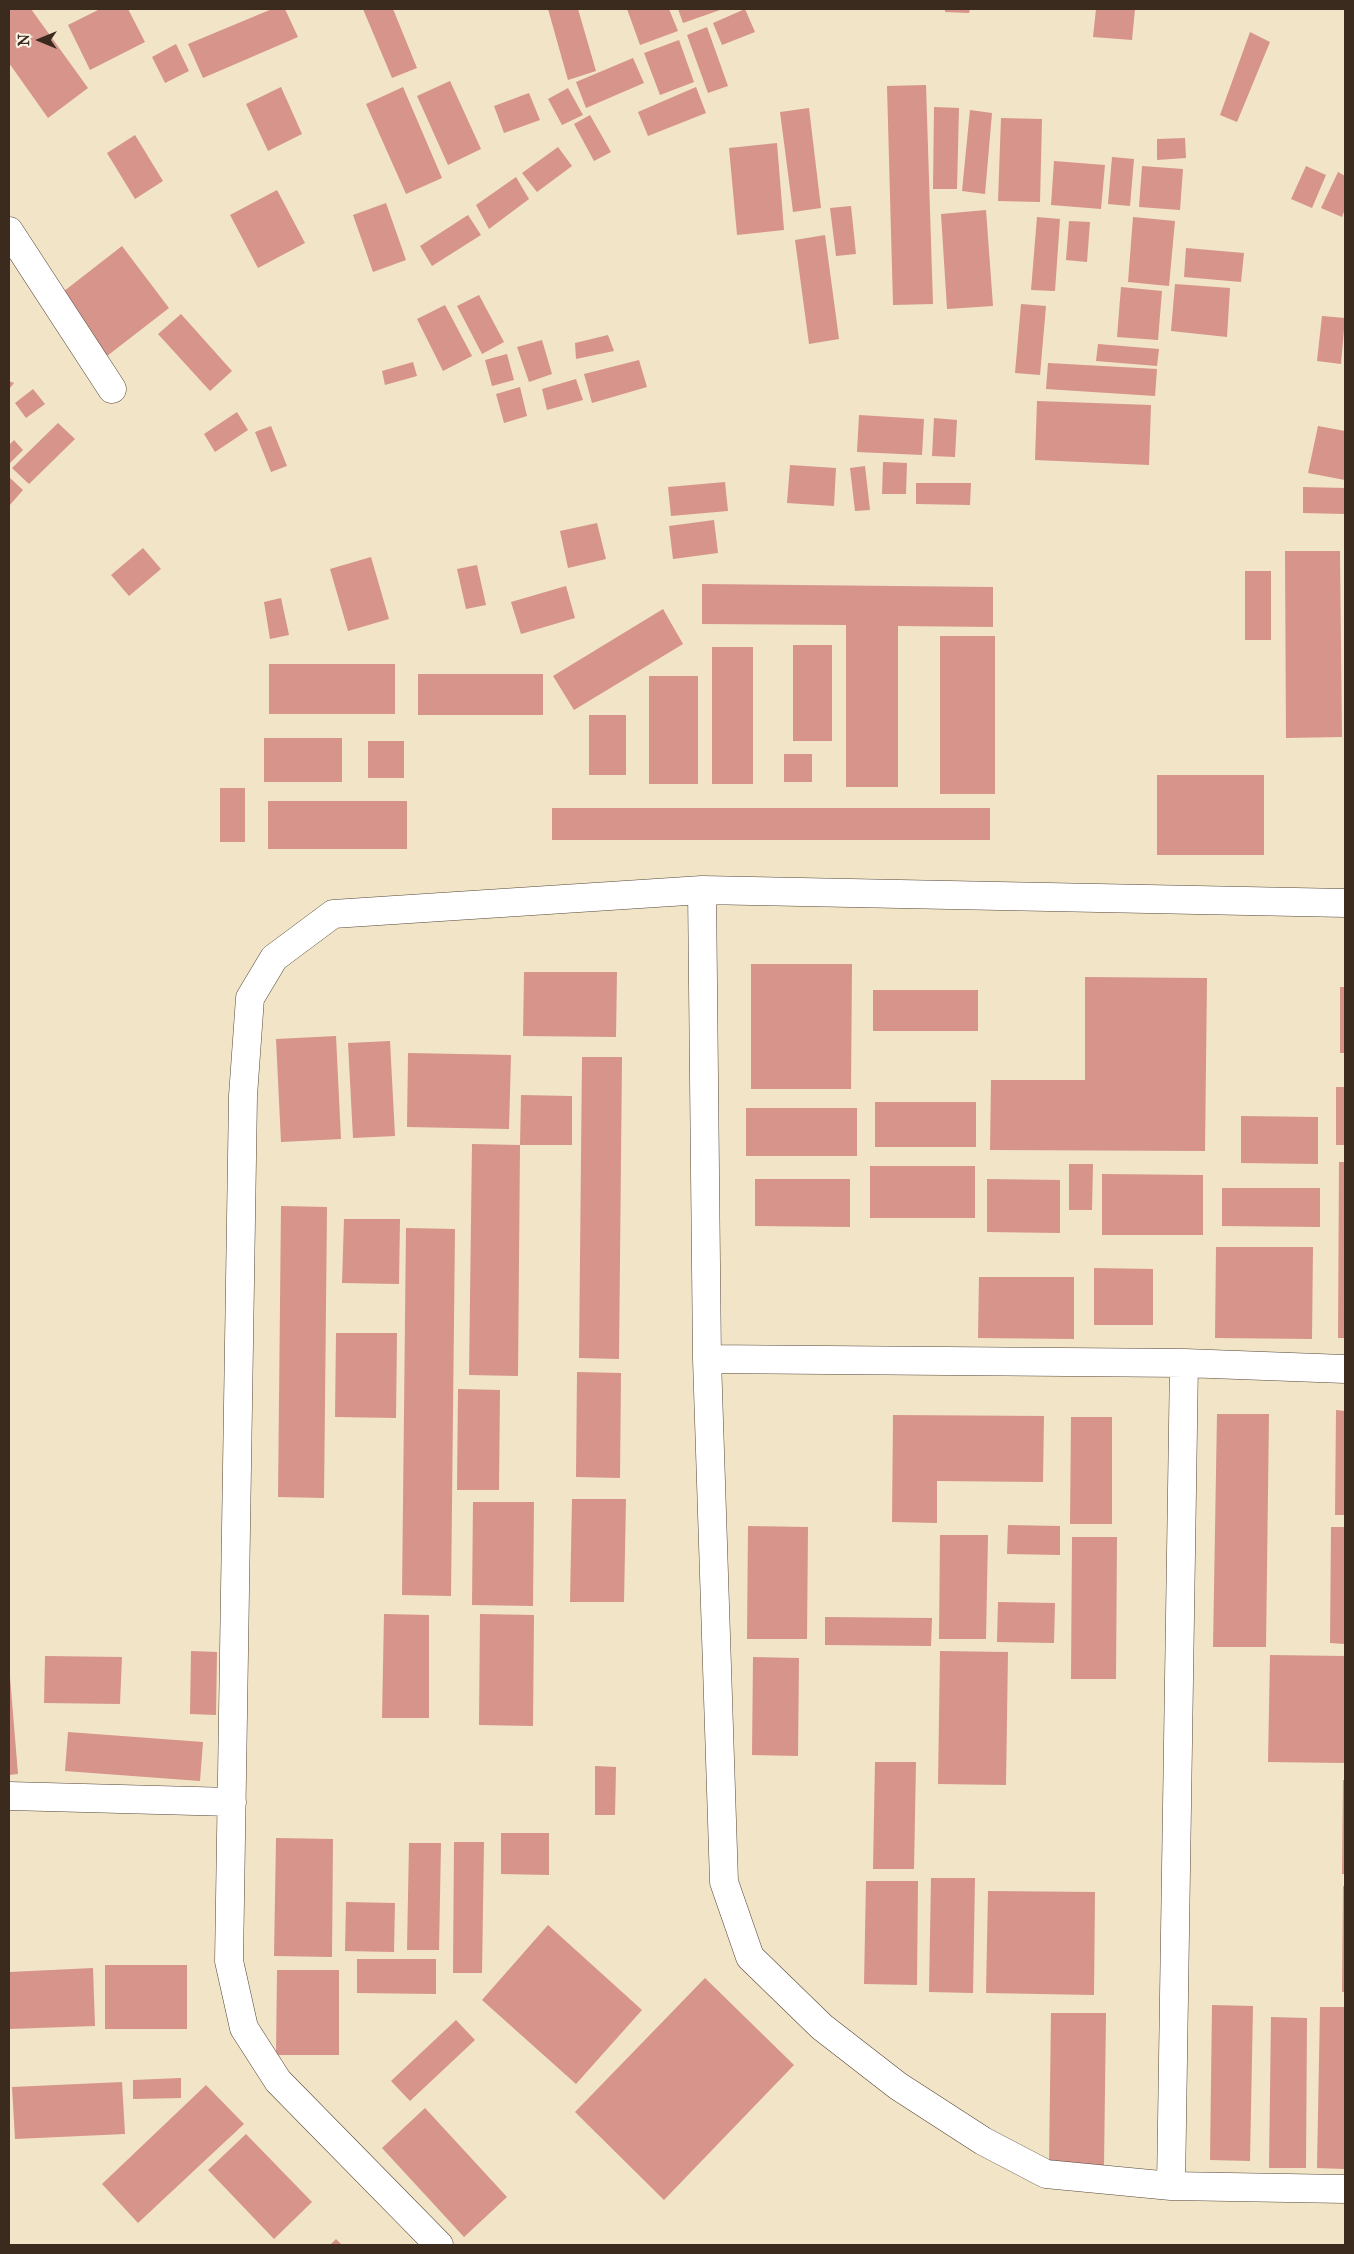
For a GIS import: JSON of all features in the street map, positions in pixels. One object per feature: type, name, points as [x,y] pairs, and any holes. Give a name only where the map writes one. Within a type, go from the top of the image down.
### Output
[{"type":"street","points":[[9,231],[112,389]]},
{"type":"street","points":[[702,890],[706,1359],[724,1882],[750,1957],[822,2027],[898,2086],[983,2141],[1046,2174],[1171,2186],[1345,2189]]},
{"type":"street","points":[[439,2245],[278,2081],[244,2028],[230,1960],[243,1106],[250,998],[274,958],[333,914],[702,890],[1345,903]]},
{"type":"street","points":[[706,1359],[1184,1364],[1345,1369]]},
{"type":"street","points":[[1171,2186],[1184,1364]]},
{"type":"street","points":[[9,1796],[232,1802]]},
{"type":"building","points":[[9,9],[31,9],[88,88],[48,118],[9,63]]},
{"type":"building","points":[[100,9],[128,9],[145,42],[90,70],[68,25]]},
{"type":"building","points":[[272,9],[285,9],[298,37],[203,78],[188,44]]},
{"type":"building","points":[[363,9],[393,9],[417,68],[392,78]]},
{"type":"building","points":[[548,9],[578,9],[596,71],[568,80]]},
{"type":"building","points":[[627,9],[669,9],[678,31],[640,45]]},
{"type":"building","points":[[678,9],[719,9],[720,10],[683,23]]},
{"type":"building","points":[[745,9],[755,32],[722,45],[713,23]]},
{"type":"building","points":[[945,9],[970,9],[969,13],[945,12]]},
{"type":"building","points":[[1096,9],[1135,9],[1132,40],[1093,37]]},
{"type":"building","points":[[707,27],[728,86],[708,93],[687,35]]},
{"type":"building","points":[[1250,32],[1270,42],[1237,122],[1220,115]]},
{"type":"building","points":[[679,40],[694,82],[660,95],[644,53]]},
{"type":"building","points":[[176,44],[189,71],[165,83],[152,57]]},
{"type":"building","points":[[633,58],[644,83],[586,108],[576,82]]},
{"type":"building","points":[[450,81],[481,149],[448,165],[417,96]]},
{"type":"building","points":[[926,85],[933,304],[893,305],[887,86]]},
{"type":"building","points":[[281,87],[302,134],[268,151],[246,104]]},
{"type":"building","points":[[403,87],[442,178],[406,194],[366,104]]},
{"type":"building","points":[[696,87],[706,113],[648,136],[638,112]]},
{"type":"building","points":[[568,88],[583,115],[562,125],[548,99]]},
{"type":"building","points":[[529,93],[540,120],[504,133],[494,106]]},
{"type":"building","points":[[934,107],[959,108],[957,189],[933,189]]},
{"type":"building","points":[[809,108],[821,208],[793,212],[780,112]]},
{"type":"building","points":[[970,110],[992,113],[985,194],[962,191]]},
{"type":"building","points":[[590,115],[611,152],[594,161],[574,124]]},
{"type":"building","points":[[1001,118],[1042,119],[1040,202],[998,201]]},
{"type":"building","points":[[135,135],[163,181],[135,199],[107,153]]},
{"type":"building","points":[[1185,138],[1186,158],[1157,160],[1157,139]]},
{"type":"building","points":[[777,143],[784,230],[737,235],[729,148]]},
{"type":"building","points":[[558,147],[572,166],[537,192],[522,173]]},
{"type":"building","points":[[1112,157],[1134,159],[1130,206],[1108,204]]},
{"type":"building","points":[[1054,161],[1105,165],[1101,209],[1051,205]]},
{"type":"building","points":[[1142,166],[1183,169],[1180,210],[1139,207]]},
{"type":"building","points":[[1306,166],[1326,175],[1312,208],[1291,199]]},
{"type":"building","points":[[1338,172],[1345,176],[1345,209],[1342,217],[1321,208]]},
{"type":"building","points":[[516,177],[529,199],[489,229],[476,205]]},
{"type":"building","points":[[277,190],[305,243],[258,268],[230,215]]},
{"type":"building","points":[[386,203],[406,260],[373,272],[353,215]]},
{"type":"building","points":[[851,206],[856,254],[836,256],[830,208]]},
{"type":"building","points":[[986,210],[993,306],[947,309],[941,214]]},
{"type":"building","points":[[468,215],[481,235],[432,266],[420,246]]},
{"type":"building","points":[[1037,217],[1060,219],[1055,291],[1031,290]]},
{"type":"building","points":[[1133,217],[1175,221],[1169,286],[1128,282]]},
{"type":"building","points":[[1069,221],[1090,222],[1087,262],[1066,260]]},
{"type":"building","points":[[825,235],[839,339],[809,344],[795,240]]},
{"type":"building","points":[[122,246],[169,308],[107,356],[59,295]]},
{"type":"building","points":[[1186,248],[1244,253],[1241,282],[1184,277]]},
{"type":"building","points":[[1175,284],[1230,288],[1227,337],[1171,331]]},
{"type":"building","points":[[1121,287],[1162,291],[1158,340],[1117,337]]},
{"type":"building","points":[[479,295],[504,342],[482,354],[457,306]]},
{"type":"building","points":[[1021,304],[1046,306],[1040,375],[1015,373]]},
{"type":"building","points":[[445,305],[472,356],[443,371],[417,319]]},
{"type":"building","points":[[181,314],[232,371],[210,391],[158,334]]},
{"type":"building","points":[[1322,316],[1345,318],[1341,364],[1317,361]]},
{"type":"building","points":[[608,335],[614,351],[576,359],[575,343]]},
{"type":"building","points":[[542,340],[552,374],[529,382],[517,347]]},
{"type":"building","points":[[1098,344],[1159,349],[1157,366],[1096,361]]},
{"type":"building","points":[[507,354],[514,380],[492,386],[485,360]]},
{"type":"building","points":[[639,360],[647,387],[592,403],[584,374]]},
{"type":"building","points":[[413,362],[417,376],[385,385],[382,371]]},
{"type":"building","points":[[1048,363],[1157,369],[1155,396],[1046,389]]},
{"type":"building","points":[[576,379],[583,400],[547,410],[542,389]]},
{"type":"building","points":[[9,381],[14,383],[9,389]]},
{"type":"building","points":[[520,387],[527,416],[504,423],[496,394]]},
{"type":"building","points":[[33,389],[45,404],[26,418],[15,403]]},
{"type":"building","points":[[1037,401],[1151,405],[1149,465],[1035,460]]},
{"type":"building","points":[[237,412],[248,430],[215,452],[204,434]]},
{"type":"building","points":[[859,415],[924,419],[922,455],[857,452]]},
{"type":"building","points":[[934,418],[957,420],[955,457],[932,456]]},
{"type":"building","points":[[58,423],[75,439],[29,484],[12,468]]},
{"type":"building","points":[[271,426],[287,466],[271,472],[255,432]]},
{"type":"building","points":[[1318,426],[1345,431],[1345,480],[1308,473]]},
{"type":"building","points":[[14,440],[23,450],[9,464],[9,445]]},
{"type":"building","points":[[883,462],[907,463],[906,494],[882,494]]},
{"type":"building","points":[[790,465],[836,468],[834,506],[787,503]]},
{"type":"building","points":[[865,466],[870,510],[855,511],[850,468]]},
{"type":"building","points":[[9,477],[23,490],[9,506]]},
{"type":"building","points":[[725,482],[728,511],[671,516],[668,487]]},
{"type":"building","points":[[916,483],[971,483],[970,505],[916,504]]},
{"type":"building","points":[[1303,487],[1345,488],[1345,514],[1303,513]]},
{"type":"building","points":[[714,520],[718,553],[673,559],[669,526]]},
{"type":"building","points":[[597,523],[606,559],[568,568],[560,531]]},
{"type":"building","points":[[143,548],[161,569],[129,596],[111,575]]},
{"type":"building","points":[[1285,551],[1340,551],[1342,737],[1286,738]]},
{"type":"building","points":[[371,557],[389,619],[348,631],[330,569]]},
{"type":"building","points":[[477,565],[486,605],[466,609],[457,569]]},
{"type":"building","points":[[1245,571],[1271,571],[1271,640],[1245,640]]},
{"type":"building","points":[[702,584],[993,587],[993,627],[898,626],[898,787],[846,787],[846,625],[702,624]]},
{"type":"building","points":[[566,586],[575,618],[521,634],[511,602]]},
{"type":"building","points":[[281,598],[289,635],[270,639],[264,602]]},
{"type":"building","points":[[663,609],[683,644],[574,710],[553,676]]},
{"type":"building","points":[[940,636],[995,636],[995,794],[940,794]]},
{"type":"building","points":[[793,645],[832,645],[832,741],[793,741]]},
{"type":"building","points":[[712,647],[753,647],[753,784],[712,784]]},
{"type":"building","points":[[269,664],[395,664],[395,714],[269,714]]},
{"type":"building","points":[[418,674],[543,674],[543,715],[418,715]]},
{"type":"building","points":[[649,676],[698,676],[698,784],[649,784]]},
{"type":"building","points":[[589,715],[626,715],[626,775],[589,775]]},
{"type":"building","points":[[264,738],[342,738],[342,782],[264,782]]},
{"type":"building","points":[[368,741],[404,741],[404,778],[368,778]]},
{"type":"building","points":[[784,754],[812,754],[812,782],[784,782]]},
{"type":"building","points":[[1157,775],[1264,775],[1264,855],[1157,855]]},
{"type":"building","points":[[220,788],[245,788],[245,842],[220,842]]},
{"type":"building","points":[[268,801],[407,801],[407,849],[268,849]]},
{"type":"building","points":[[552,808],[990,808],[990,840],[552,840]]},
{"type":"building","points":[[751,964],[852,964],[851,1089],[751,1089]]},
{"type":"building","points":[[524,972],[617,972],[616,1037],[523,1036]]},
{"type":"building","points":[[1085,977],[1207,978],[1205,1151],[990,1150],[991,1080],[1085,1080]]},
{"type":"building","points":[[1340,987],[1345,987],[1345,1053],[1340,1053]]},
{"type":"building","points":[[873,990],[978,990],[978,1031],[873,1031]]},
{"type":"building","points":[[336,1036],[341,1139],[281,1142],[276,1039]]},
{"type":"building","points":[[390,1041],[395,1136],[353,1138],[348,1043]]},
{"type":"building","points":[[408,1053],[511,1055],[509,1129],[407,1127]]},
{"type":"building","points":[[582,1057],[622,1057],[619,1359],[579,1358]]},
{"type":"building","points":[[1336,1087],[1345,1087],[1345,1145],[1336,1145]]},
{"type":"building","points":[[521,1095],[572,1096],[572,1145],[520,1145]]},
{"type":"building","points":[[875,1102],[976,1102],[976,1147],[875,1147]]},
{"type":"building","points":[[746,1108],[857,1108],[857,1156],[746,1156]]},
{"type":"building","points":[[1241,1116],[1318,1117],[1318,1164],[1241,1163]]},
{"type":"building","points":[[472,1144],[520,1145],[518,1376],[469,1375]]},
{"type":"building","points":[[1339,1162],[1345,1162],[1345,1338],[1338,1338]]},
{"type":"building","points":[[1069,1164],[1093,1164],[1092,1210],[1069,1210]]},
{"type":"building","points":[[870,1166],[975,1166],[975,1218],[870,1218]]},
{"type":"building","points":[[1102,1174],[1203,1175],[1203,1235],[1102,1235]]},
{"type":"building","points":[[755,1179],[850,1179],[850,1227],[755,1226]]},
{"type":"building","points":[[987,1179],[1060,1180],[1060,1233],[987,1232]]},
{"type":"building","points":[[1222,1188],[1320,1188],[1320,1227],[1222,1226]]},
{"type":"building","points":[[281,1206],[327,1207],[324,1498],[278,1497]]},
{"type":"building","points":[[344,1219],[400,1219],[399,1284],[342,1283]]},
{"type":"building","points":[[406,1228],[455,1229],[451,1596],[402,1595]]},
{"type":"building","points":[[1216,1247],[1313,1247],[1312,1339],[1215,1338]]},
{"type":"building","points":[[1094,1268],[1153,1269],[1153,1325],[1094,1325]]},
{"type":"building","points":[[979,1277],[1074,1277],[1074,1339],[978,1338]]},
{"type":"building","points":[[336,1333],[397,1333],[396,1418],[335,1417]]},
{"type":"building","points":[[577,1372],[621,1373],[620,1478],[576,1477]]},
{"type":"building","points":[[458,1389],[500,1390],[499,1490],[457,1490]]},
{"type":"building","points":[[1336,1410],[1345,1411],[1345,1515],[1335,1515]]},
{"type":"building","points":[[1217,1414],[1269,1414],[1266,1647],[1213,1647]]},
{"type":"building","points":[[893,1415],[1044,1416],[1043,1482],[937,1481],[937,1523],[892,1522]]},
{"type":"building","points":[[1071,1417],[1112,1417],[1112,1524],[1070,1524]]},
{"type":"building","points":[[572,1499],[626,1499],[624,1602],[570,1602]]},
{"type":"building","points":[[473,1502],[534,1502],[533,1606],[472,1605]]},
{"type":"building","points":[[1008,1525],[1060,1526],[1060,1555],[1007,1554]]},
{"type":"building","points":[[748,1526],[808,1527],[807,1639],[747,1639]]},
{"type":"building","points":[[1331,1527],[1345,1527],[1345,1644],[1330,1643]]},
{"type":"building","points":[[940,1535],[988,1535],[986,1639],[939,1639]]},
{"type":"building","points":[[1072,1537],[1117,1537],[1116,1679],[1071,1679]]},
{"type":"building","points":[[998,1602],[1055,1603],[1054,1643],[997,1642]]},
{"type":"building","points":[[384,1614],[429,1615],[429,1718],[382,1718]]},
{"type":"building","points":[[480,1614],[534,1615],[533,1726],[479,1725]]},
{"type":"building","points":[[825,1617],[932,1618],[931,1646],[825,1645]]},
{"type":"building","points":[[191,1651],[217,1652],[216,1715],[190,1714]]},
{"type":"building","points":[[940,1651],[1008,1652],[1006,1785],[938,1784]]},
{"type":"building","points":[[1270,1655],[1345,1656],[1345,1763],[1268,1762]]},
{"type":"building","points":[[45,1656],[122,1657],[120,1704],[44,1703]]},
{"type":"building","points":[[753,1657],[799,1658],[798,1756],[752,1755]]},
{"type":"building","points":[[9,1665],[18,1774],[9,1775]]},
{"type":"building","points":[[68,1732],[203,1742],[200,1781],[65,1771]]},
{"type":"building","points":[[875,1762],[916,1762],[914,1869],[873,1869]]},
{"type":"building","points":[[595,1766],[616,1767],[615,1815],[595,1815]]},
{"type":"building","points":[[1343,1780],[1345,1780],[1345,1874],[1342,1874]]},
{"type":"building","points":[[501,1833],[549,1833],[549,1875],[501,1874]]},
{"type":"building","points":[[276,1838],[333,1839],[332,1957],[274,1956]]},
{"type":"building","points":[[454,1842],[484,1842],[482,1973],[453,1973]]},
{"type":"building","points":[[409,1843],[441,1843],[439,1950],[407,1950]]},
{"type":"building","points":[[931,1878],[975,1878],[973,1993],[929,1992]]},
{"type":"building","points":[[866,1881],[918,1881],[917,1985],[864,1984]]},
{"type":"building","points":[[1343,1886],[1345,1886],[1345,1992],[1342,1992]]},
{"type":"building","points":[[988,1891],[1095,1892],[1094,1995],[986,1993]]},
{"type":"building","points":[[346,1902],[395,1903],[394,1952],[345,1951]]},
{"type":"building","points":[[548,1925],[642,2010],[576,2084],[482,2000]]},
{"type":"building","points":[[357,1959],[436,1959],[436,1994],[357,1993]]},
{"type":"building","points":[[105,1965],[187,1965],[187,2029],[105,2029]]},
{"type":"building","points":[[93,1968],[95,2026],[9,2029],[9,1972]]},
{"type":"building","points":[[277,1970],[339,1970],[339,2055],[276,2055]]},
{"type":"building","points":[[705,1978],[794,2065],[664,2200],[575,2112]]},
{"type":"building","points":[[1212,2005],[1253,2006],[1250,2161],[1210,2160]]},
{"type":"building","points":[[1320,2007],[1345,2007],[1345,2169],[1317,2168]]},
{"type":"building","points":[[1051,2013],[1106,2013],[1104,2165],[1049,2165]]},
{"type":"building","points":[[1271,2017],[1307,2018],[1306,2168],[1269,2168]]},
{"type":"building","points":[[456,2020],[475,2040],[410,2101],[391,2081]]},
{"type":"building","points":[[181,2078],[181,2098],[133,2099],[133,2080]]},
{"type":"building","points":[[122,2082],[125,2134],[15,2139],[12,2087]]},
{"type":"building","points":[[206,2085],[244,2124],[138,2223],[102,2184]]},
{"type":"building","points":[[425,2108],[507,2197],[464,2237],[382,2148]]},
{"type":"building","points":[[246,2134],[312,2202],[274,2239],[208,2170]]},
{"type":"building","points":[[336,2239],[342,2245],[330,2245]]}]
